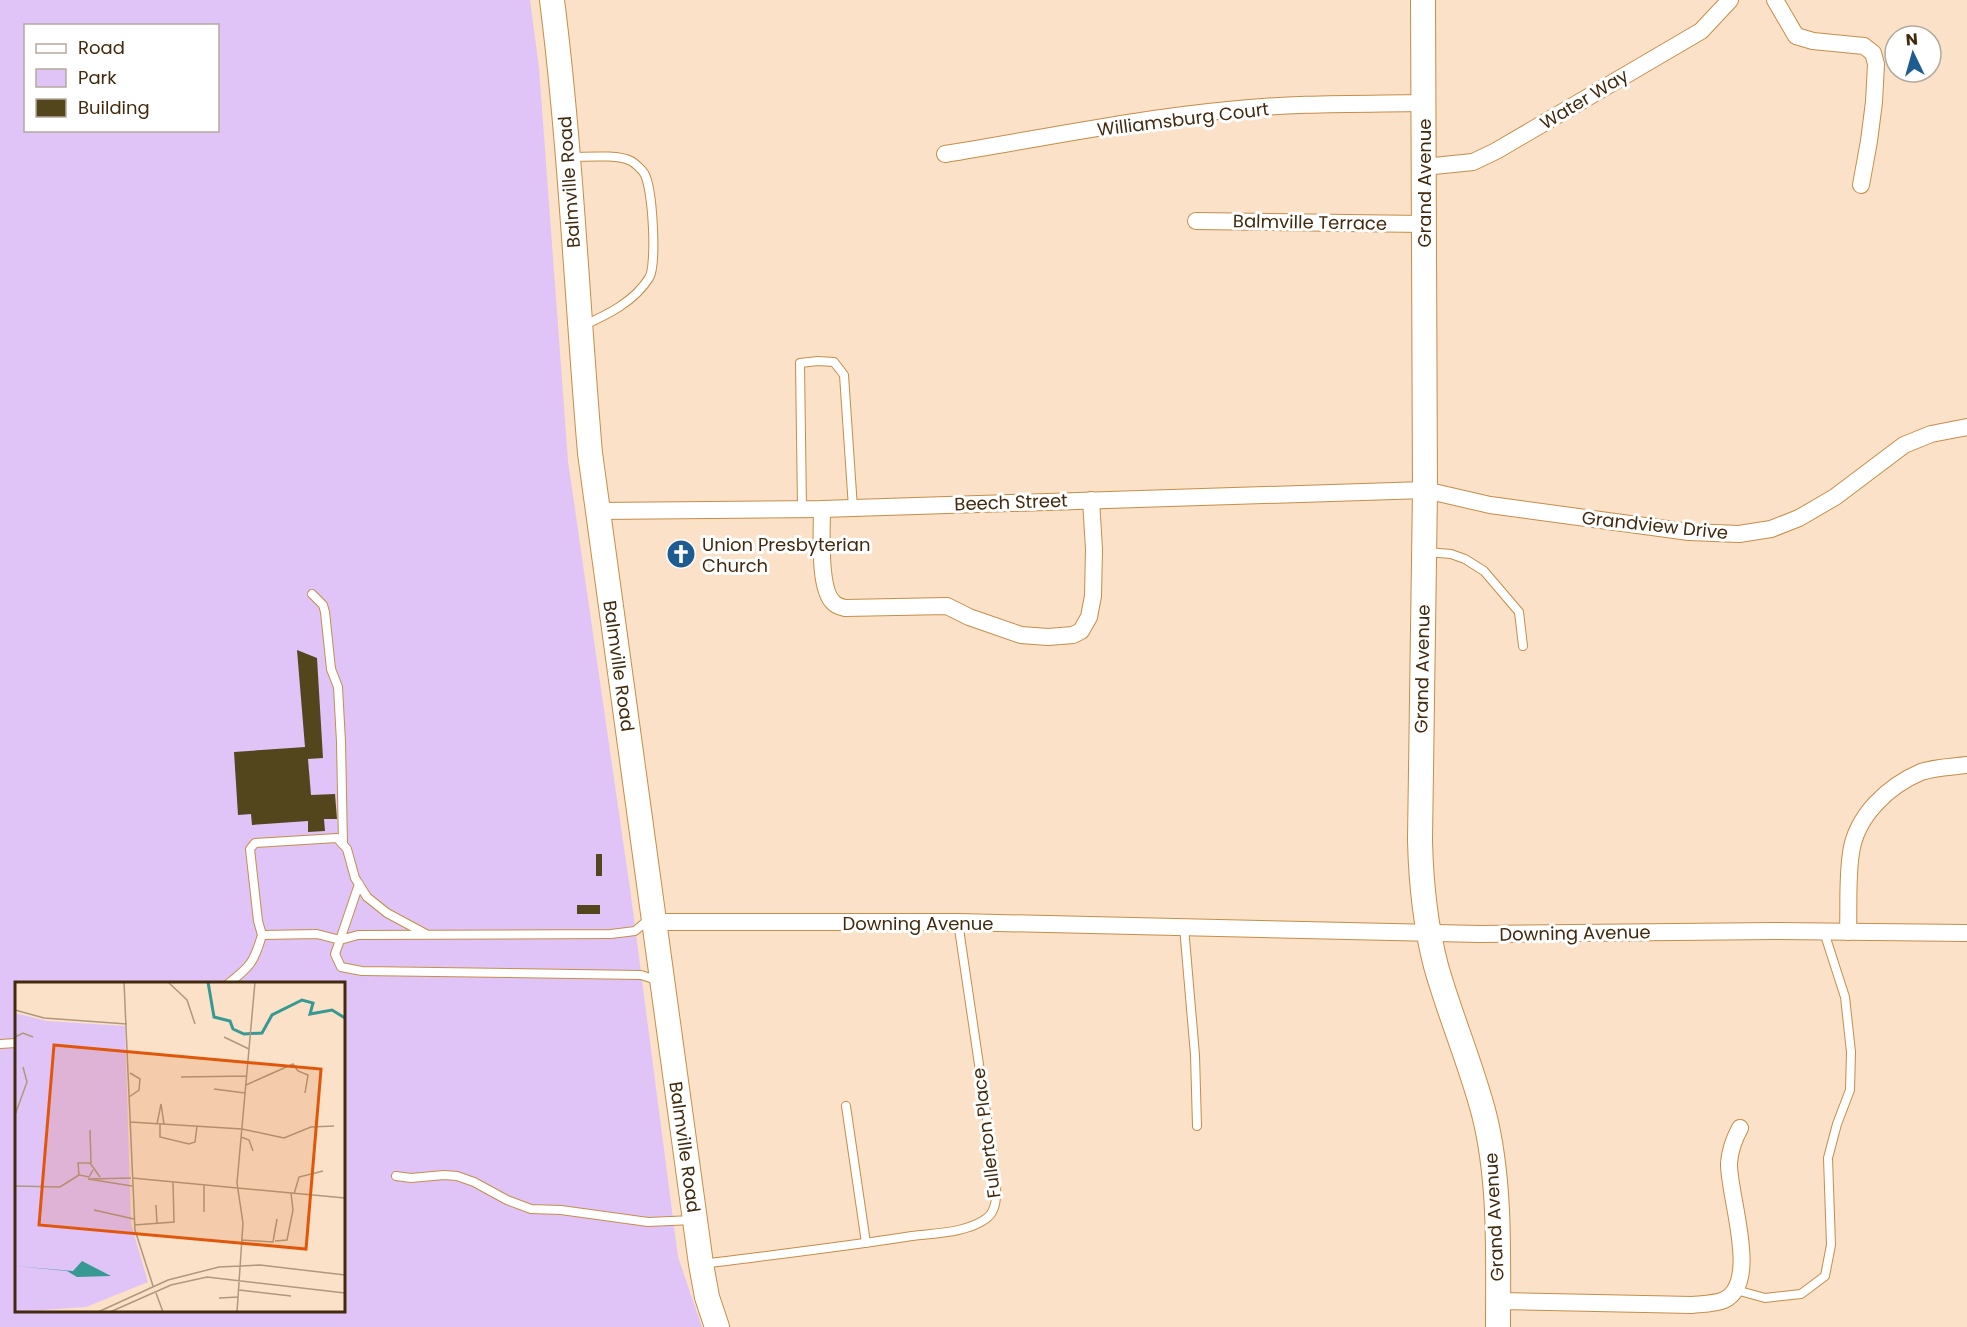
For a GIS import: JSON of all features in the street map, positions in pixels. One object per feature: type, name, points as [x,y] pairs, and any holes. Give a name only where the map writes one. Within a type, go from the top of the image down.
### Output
[{"type":"street","name":"Balmville Road","points":[[552,0],[562,81],[590,453],[701,1264],[707,1297],[717,1327]]},
{"type":"street","name":"Grand Avenue","points":[[1423,0],[1425,490],[1421,891],[1436,966],[1484,1113],[1492,1153],[1495,1178],[1498,1327]]},
{"type":"street","name":"Water Way","points":[[1424,167],[1473,162],[1496,151],[1701,31],[1730,0]]},
{"type":"street","points":[[1775,0],[1796,36],[1813,41],[1864,46],[1873,53],[1876,64],[1874,102],[1861,185]]},
{"type":"street","name":"Williamsburg Court","points":[[945,154],[1178,116],[1229,110],[1299,105],[1423,103]]},
{"type":"street","name":"Balmville Terrace","points":[[1196,220],[1424,224]]},
{"type":"street","name":"Grandview Drive","points":[[1425,490],[1490,505],[1689,532],[1738,534],[1771,529],[1799,518],[1835,498],[1904,445],[1931,434],[1967,427]]},
{"type":"street","name":"Beech Street","points":[[598,511],[822,509],[1425,490]]},
{"type":"street","points":[[822,509],[824,584],[834,605],[845,608],[947,606],[969,617],[1021,635],[1048,637],[1073,635],[1081,631],[1089,617],[1093,596],[1094,549],[1091,500]]},
{"type":"street","points":[[1848,932],[1851,852],[1857,832],[1873,805],[1897,784],[1923,772],[1967,765]]},
{"type":"street","name":"Downing Avenue","points":[[652,919],[1184,926],[1480,934],[1967,933]]},
{"type":"street","points":[[1498,1301],[1692,1305],[1724,1301],[1736,1290],[1742,1271],[1729,1161],[1733,1141],[1740,1128]]},
{"type":"lane","points":[[567,157],[617,158],[631,161],[644,173],[651,193],[653,252],[651,276],[642,289],[626,303],[603,317],[579,327]]},
{"type":"lane","points":[[802,509],[800,363],[818,360],[834,362],[844,375],[853,508]]},
{"type":"lane","points":[[1424,552],[1451,554],[1465,559],[1484,572],[1519,612],[1523,646]]},
{"type":"lane","points":[[312,594],[323,605],[325,612],[331,669],[338,687],[343,844]]},
{"type":"lane","points":[[230,982],[255,958],[262,935],[258,921],[250,849],[255,843],[337,838],[347,849],[355,878],[367,897],[387,913],[426,935]]},
{"type":"lane","points":[[359,884],[335,954],[341,967],[362,970],[641,975],[661,982]]},
{"type":"lane","points":[[262,935],[317,934],[339,940],[358,935],[611,934],[635,931],[652,919]]},
{"type":"lane","name":"Fullerton Place","points":[[701,1264],[959,1229],[979,1224],[989,1216],[995,1207],[996,1180],[958,922]]},
{"type":"lane","points":[[1184,926],[1195,1055],[1197,1126]]},
{"type":"lane","points":[[1736,1290],[1765,1298],[1801,1294],[1825,1276],[1831,1245],[1828,1158],[1837,1124],[1851,1090],[1851,1052],[1845,997],[1824,932]]},
{"type":"lane","points":[[0,1044],[15,1043]]},
{"type":"lane","points":[[846,1106],[866,1243]]},
{"type":"lane","points":[[396,1176],[411,1178],[457,1176],[531,1209],[561,1210],[648,1222],[695,1220]]},
{"type":"green space","points":[[0,0],[530,0],[539,68],[568,461],[631,896],[678,1257],[702,1327],[0,1327]]},
{"type":"building","points":[[297,650],[317,658],[323,758],[308,759],[311,795],[335,794],[337,819],[324,819],[325,831],[308,832],[308,821],[252,825],[251,814],[238,815],[234,752],[305,747]]},
{"type":"building","points":[[596,854],[602,854],[602,876],[596,876]]},
{"type":"building","points":[[577,905],[600,905],[600,914],[577,914]]},
{"type":"place","name":"Union Presbyterian Church","points":[[681,554]]}]
